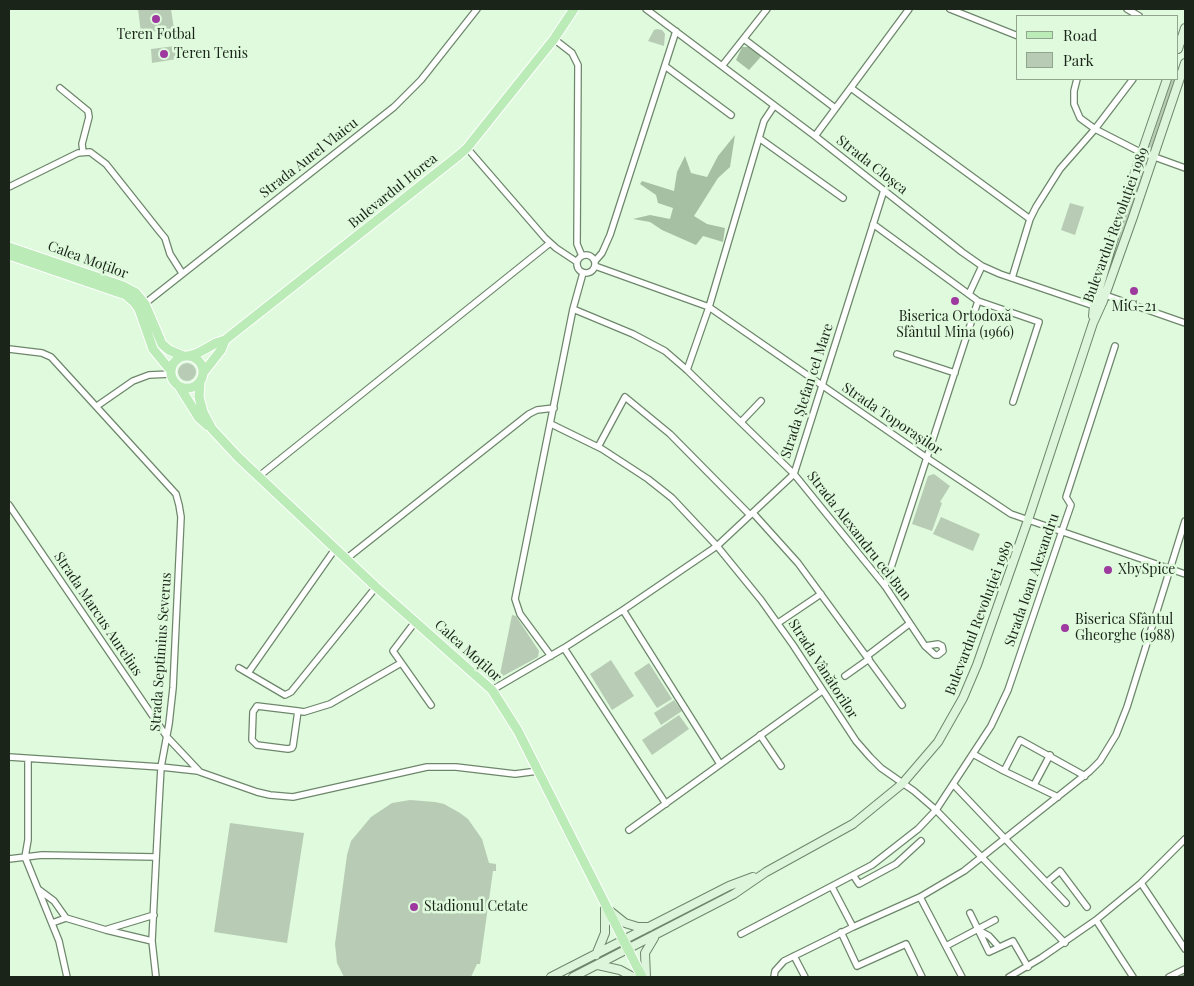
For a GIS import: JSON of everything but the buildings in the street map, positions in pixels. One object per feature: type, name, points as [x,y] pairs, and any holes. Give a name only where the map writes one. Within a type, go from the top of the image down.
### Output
[{"type":"main road","name":"Bulevardul Horea","points":[[225,340],[423,186],[466,148],[554,39],[574,9]]},
{"type":"main road","points":[[1179,46],[1185,28]]},
{"type":"main road","name":"Bulevardul Revoluției 1989","points":[[1101,294],[1153,157],[1185,63]]},
{"type":"main road","name":"Bulevardul Revoluției 1989","points":[[573,977],[734,894],[766,872],[853,824],[902,784],[938,742],[963,698],[978,665],[1093,323],[1119,220],[1167,80]]},
{"type":"main road","name":"Calea Moților","points":[[9,247],[123,286],[136,293],[162,344],[169,350],[193,357],[201,363],[204,373],[200,382],[200,405],[212,429]]},
{"type":"main road","name":"Calea Moților","points":[[9,255],[118,291],[142,306],[153,349],[171,373],[173,381],[179,386],[199,418],[258,477],[335,549],[492,690],[510,717],[642,977]]},
{"type":"main road","points":[[171,373],[174,362],[225,340]]},
{"type":"main road","points":[[204,373],[221,350],[225,340]]},
{"type":"main road","points":[[179,386],[191,388],[200,382]]},
{"type":"main road","name":"Bulevardul Revoluției 1989","points":[[551,977],[729,886],[766,872]]},
{"type":"main road","points":[[605,906],[625,923],[638,927],[653,926]]},
{"type":"main road","points":[[595,956],[605,933],[605,906]]},
{"type":"main road","points":[[646,977],[645,953],[649,944],[657,935]]},
{"type":"main road","points":[[598,965],[620,970],[633,977]]},
{"type":"street","name":"Strada Aurel Vlaicu","points":[[142,306],[394,107],[421,80],[477,9]]},
{"type":"street","name":"Strada Cloșca","points":[[646,9],[816,136],[982,266],[1097,307]]},
{"type":"street","points":[[722,66],[767,9]]},
{"type":"street","points":[[816,136],[909,9]]},
{"type":"street","points":[[950,9],[1016,35]]},
{"type":"street","points":[[583,273],[592,271],[610,235],[676,32]]},
{"type":"street","points":[[554,39],[572,53],[578,65],[577,244],[582,256]]},
{"type":"street","points":[[744,39],[835,108]]},
{"type":"street","points":[[665,66],[731,115]]},
{"type":"street","points":[[1077,80],[1073,96],[1076,111],[1080,118],[1095,129],[1141,152],[1185,168]]},
{"type":"street","points":[[1012,278],[1030,219],[1036,207],[1060,169],[1095,129],[1132,80]]},
{"type":"street","points":[[60,88],[88,111],[89,117],[82,144],[83,152]]},
{"type":"street","points":[[851,88],[1030,219]]},
{"type":"street","points":[[687,370],[709,307],[764,121],[774,106]]},
{"type":"street","points":[[759,138],[843,198]]},
{"type":"street","points":[[466,148],[550,243],[577,262]]},
{"type":"street","points":[[9,187],[83,152],[90,152],[112,171],[165,238],[170,254],[182,273]]},
{"type":"street","name":"Strada Ștefan cel Mare","points":[[492,690],[564,648],[717,546],[794,474],[884,190]]},
{"type":"street","points":[[873,224],[978,301],[1039,322],[1013,402]]},
{"type":"street","points":[[258,477],[550,243]]},
{"type":"street","points":[[582,256],[577,262],[577,268],[583,273]]},
{"type":"street","points":[[582,256],[591,256],[595,263]]},
{"type":"street","name":"Strada Toporașilor","points":[[595,263],[709,307],[1004,510],[1185,574]]},
{"type":"street","points":[[969,294],[982,266]]},
{"type":"street","points":[[551,656],[520,614],[515,599],[573,309],[583,273]]},
{"type":"street","points":[[1101,294],[1185,323]]},
{"type":"street","points":[[885,586],[978,301]]},
{"type":"street","name":"Strada Alexandru cel Bun","points":[[573,309],[633,334],[665,350],[687,370],[794,474],[885,586],[925,646],[932,649]]},
{"type":"street","name":"Strada Ioan Alexandru","points":[[741,934],[872,865],[918,829],[936,810],[973,754],[1000,710],[1062,531],[1070,505],[1066,496],[1116,346]]},
{"type":"street","name":"Strada Septimius Severus","points":[[9,349],[47,354],[97,406],[176,494],[181,517],[173,688],[166,737],[200,772],[257,792],[293,797],[427,767],[456,767],[521,774],[538,771]]},
{"type":"street","points":[[897,354],[955,372]]},
{"type":"street","points":[[97,406],[133,381],[149,375],[171,373]]},
{"type":"street","points":[[598,447],[625,397],[670,434],[752,514],[798,563],[902,704]]},
{"type":"street","points":[[741,422],[761,401]]},
{"type":"street","points":[[346,559],[529,414],[536,410],[554,408]]},
{"type":"street","name":"Strada Vânătorilor","points":[[551,424],[598,447],[660,488],[717,546],[778,623],[856,741],[870,757],[880,768],[936,810],[1064,943]]},
{"type":"street","name":"Strada Marcus Aurelius","points":[[9,505],[166,737]]},
{"type":"street","points":[[774,977],[784,961],[841,932],[920,897],[964,871],[1085,776],[1100,761],[1108,750],[1122,721],[1185,521]]},
{"type":"street","points":[[248,674],[335,549]]},
{"type":"street","points":[[239,668],[285,695],[291,692],[376,587]]},
{"type":"street","points":[[778,623],[820,594]]},
{"type":"street","points":[[623,610],[720,764]]},
{"type":"street","points":[[415,622],[393,650],[431,705]]},
{"type":"street","points":[[845,676],[909,624]]},
{"type":"street","points":[[564,648],[666,804]]},
{"type":"street","points":[[298,711],[292,748],[257,745],[252,740],[253,712],[256,706],[298,711],[304,712],[330,704],[401,663]]},
{"type":"street","points":[[629,830],[822,691]]},
{"type":"street","points":[[760,735],[782,766]]},
{"type":"street","points":[[156,977],[152,941],[160,767],[166,737]]},
{"type":"street","points":[[1004,772],[1020,740],[1085,776]]},
{"type":"street","points":[[973,754],[1004,772],[1058,797]]},
{"type":"street","points":[[1034,785],[1050,756]]},
{"type":"street","points":[[9,757],[160,767],[200,772]]},
{"type":"street","points":[[28,759],[28,840],[25,857],[59,941],[67,977]]},
{"type":"street","points":[[953,784],[1066,903]]},
{"type":"street","points":[[1009,977],[1028,967],[1096,920],[1141,883],[1185,839]]},
{"type":"street","points":[[853,875],[859,884],[896,864],[921,841]]},
{"type":"street","points":[[9,859],[42,855],[156,857]]},
{"type":"street","points":[[1047,882],[1060,871],[1087,907]]},
{"type":"street","points":[[1141,883],[1185,949]]},
{"type":"street","points":[[832,886],[853,927]]},
{"type":"street","points":[[38,889],[54,901],[66,918]]},
{"type":"street","points":[[920,897],[962,977]]},
{"type":"street","points":[[970,913],[989,952],[1013,941],[1028,967]]},
{"type":"street","points":[[106,930],[154,915]]},
{"type":"street","points":[[52,923],[66,918],[152,941]]},
{"type":"street","points":[[946,946],[994,920]]},
{"type":"street","points":[[1096,920],[1133,977]]},
{"type":"street","points":[[978,929],[989,936],[999,947]]},
{"type":"street","points":[[841,932],[857,966],[906,944],[922,977]]},
{"type":"street","points":[[794,956],[805,977]]},
{"type":"street","points":[[1168,977],[1185,970]]},
{"type":"green space","name":"Teren Fotbal","points":[[138,9],[171,9],[174,29],[141,33]]},
{"type":"green space","points":[[654,30],[662,30],[665,34],[664,46],[648,41]]},
{"type":"green space","name":"Teren Tenis","points":[[175,46],[177,59],[152,63],[151,49]]},
{"type":"green space","points":[[742,47],[757,47],[766,51],[749,70],[736,60]]},
{"type":"green space","points":[[1172,80],[1176,80],[1152,148],[1149,147]]},
{"type":"green space","points":[[735,135],[730,167],[718,178],[694,216],[707,224],[725,228],[723,242],[703,236],[696,245],[662,230],[650,222],[633,219],[650,215],[670,219],[673,208],[658,203],[656,195],[640,184],[642,181],[674,191],[677,172],[685,156],[691,173],[707,177],[718,156]]},
{"type":"green space","points":[[1141,167],[1145,169],[1108,280],[1104,279]]},
{"type":"green space","points":[[1070,203],[1084,207],[1075,235],[1061,230]]},
{"type":"green space","points":[[183,363],[191,363],[196,368],[194,379],[183,381],[178,376],[178,368]]},
{"type":"green space","points":[[934,474],[950,486],[940,502],[942,503],[932,531],[912,524],[928,476]]},
{"type":"green space","points":[[941,517],[980,534],[973,551],[933,534]]},
{"type":"green space","points":[[512,615],[516,616],[539,651],[538,657],[503,676],[500,674]]},
{"type":"green space","points":[[611,660],[634,696],[612,710],[590,674]]},
{"type":"green space","points":[[649,663],[672,699],[657,708],[634,673]]},
{"type":"green space","points":[[674,700],[682,711],[661,725],[654,713]]},
{"type":"green space","points":[[679,715],[689,729],[652,755],[642,740]]},
{"type":"green space","name":"Stadionul Cetate","points":[[410,800],[444,804],[460,813],[468,819],[482,839],[489,863],[496,864],[496,871],[493,871],[480,964],[477,964],[471,977],[344,977],[337,963],[335,944],[347,855],[351,841],[371,817],[392,803]]},
{"type":"green space","points":[[230,823],[304,833],[287,943],[214,932]]},
{"type":"waterway","points":[[1181,977],[1185,975]]},
{"type":"place","name":"Teren Fotbal","points":[[156,19]]},
{"type":"place","name":"Teren Tenis","points":[[164,54]]},
{"type":"place","name":"MiG-21","points":[[1134,291]]},
{"type":"place","name":"Biserica Ortodoxă Sfântul Mina (1966)","points":[[955,301]]},
{"type":"place","name":"XbySpice","points":[[1108,570]]},
{"type":"place","name":"Biserica Sfântul Gheorghe (1988)","points":[[1065,628]]},
{"type":"place","name":"Stadionul Cetate","points":[[414,907]]}]
